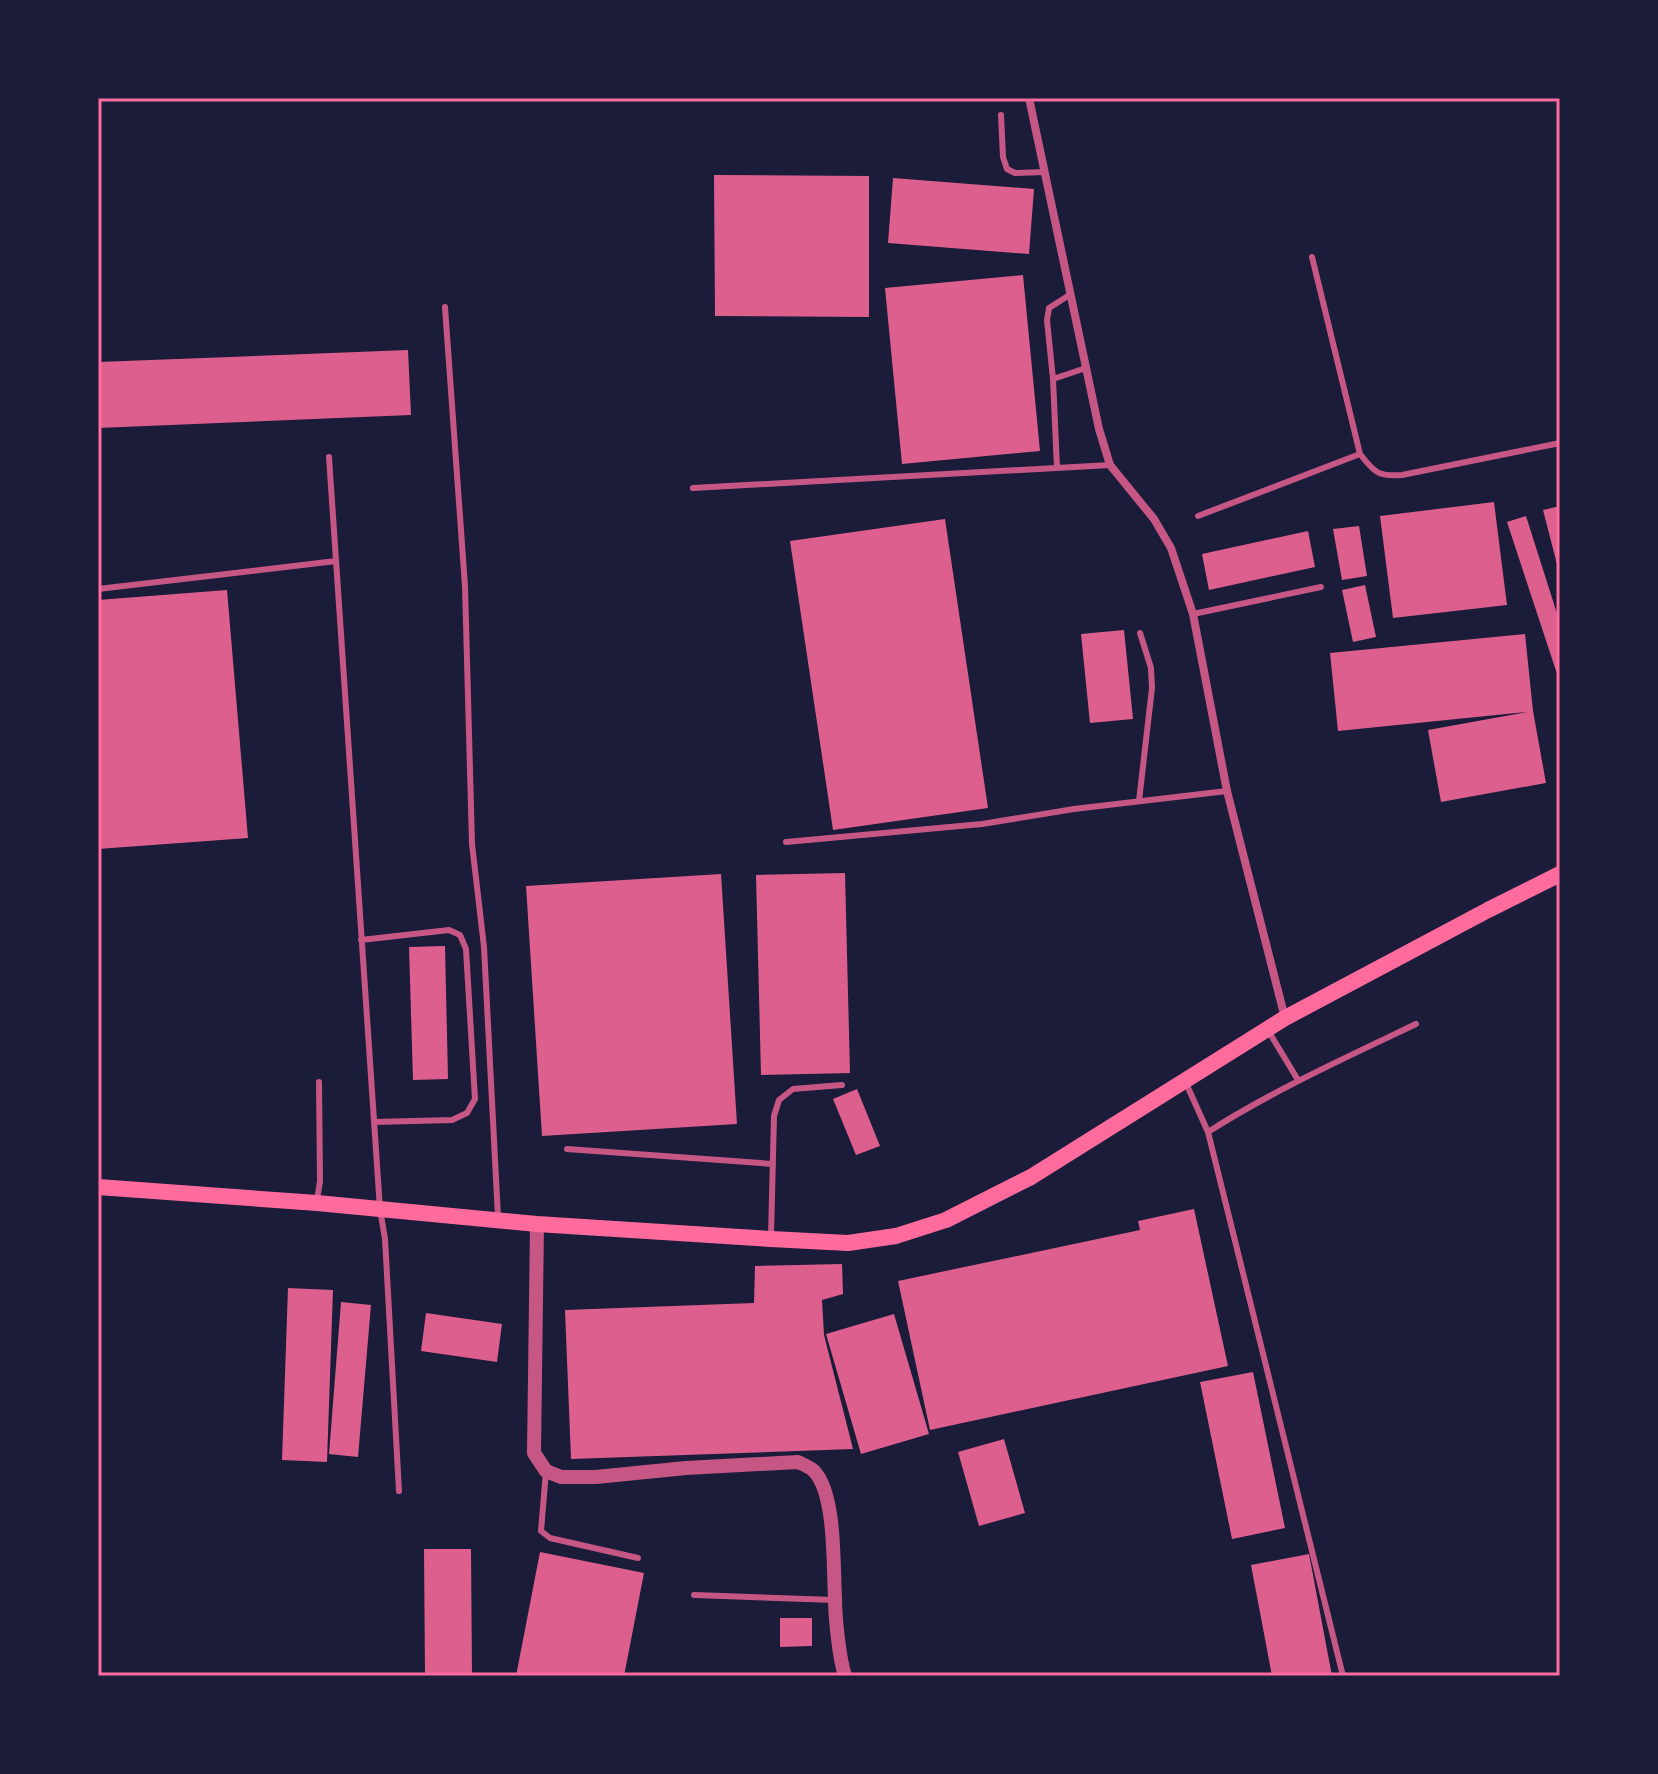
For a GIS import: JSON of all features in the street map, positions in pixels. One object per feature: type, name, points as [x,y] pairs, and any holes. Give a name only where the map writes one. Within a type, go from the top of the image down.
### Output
[{"type":"main road","points":[[98,1187],[317,1203],[498,1221],[771,1239],[848,1243],[896,1236],[946,1220],[1031,1177],[1285,1018],[1560,874]]},
{"type":"street","points":[[1029,98],[1099,429],[1110,465],[1154,519],[1171,548],[1193,614],[1227,791],[1285,1018]]},
{"type":"street","points":[[537,1224],[534,1453],[546,1471],[561,1477],[596,1477],[798,1462],[813,1470],[828,1504],[835,1600],[845,1676]]},
{"type":"lane","points":[[1001,115],[1003,157],[1007,169],[1015,173],[1045,172]]},
{"type":"lane","points":[[1312,257],[1360,454],[1374,472],[1388,476],[1402,475],[1560,443]]},
{"type":"lane","points":[[1057,468],[1047,320],[1049,308],[1071,294]]},
{"type":"lane","points":[[445,307],[465,586],[472,844],[484,947],[498,1221]]},
{"type":"lane","points":[[1053,379],[1086,368]]},
{"type":"lane","points":[[1198,516],[1360,454]]},
{"type":"lane","points":[[329,457],[380,1209],[385,1239],[399,1491]]},
{"type":"lane","points":[[693,488],[1110,465]]},
{"type":"lane","points":[[98,589],[336,561]]},
{"type":"lane","points":[[1193,614],[1321,587]]},
{"type":"lane","points":[[1139,801],[1152,688],[1151,668],[1140,633]]},
{"type":"lane","points":[[786,842],[982,824],[1074,809],[1227,791]]},
{"type":"lane","points":[[361,940],[449,930],[460,935],[466,949],[475,1099],[467,1113],[452,1120],[374,1122]]},
{"type":"lane","points":[[1208,1132],[1298,1080],[1416,1024]]},
{"type":"lane","points":[[1267,1029],[1298,1080]]},
{"type":"lane","points":[[1185,1081],[1208,1132],[1343,1676]]},
{"type":"lane","points":[[317,1203],[320,1181],[319,1082]]},
{"type":"lane","points":[[771,1239],[774,1116],[779,1100],[793,1089],[842,1085]]},
{"type":"lane","points":[[567,1149],[773,1164]]},
{"type":"lane","points":[[546,1471],[541,1531],[550,1538],[638,1558]]},
{"type":"lane","points":[[694,1595],[835,1600]]},
{"type":"building","points":[[714,175],[869,176],[869,317],[715,316]]},
{"type":"building","points":[[893,178],[1034,189],[1029,254],[888,243]]},
{"type":"building","points":[[1023,275],[1040,451],[902,464],[885,288]]},
{"type":"building","points":[[408,350],[411,415],[98,428],[98,362]]},
{"type":"building","points":[[1494,502],[1507,605],[1393,618],[1380,516]]},
{"type":"building","points":[[1560,506],[1560,572],[1559,572],[1543,510]]},
{"type":"building","points":[[1526,516],[1560,623],[1560,683],[1507,522]]},
{"type":"building","points":[[945,519],[988,808],[833,830],[790,541]]},
{"type":"building","points":[[1359,526],[1367,576],[1342,580],[1333,529]]},
{"type":"building","points":[[1308,531],[1315,567],[1209,590],[1202,554]]},
{"type":"building","points":[[1365,585],[1376,637],[1353,642],[1342,590]]},
{"type":"building","points":[[227,590],[248,838],[98,849],[98,600]]},
{"type":"building","points":[[1124,630],[1133,719],[1090,723],[1081,634]]},
{"type":"building","points":[[1525,634],[1533,711],[1546,783],[1441,802],[1428,730],[1527,712],[1338,731],[1330,653]]},
{"type":"building","points":[[845,873],[850,1073],[761,1075],[756,875]]},
{"type":"building","points":[[721,874],[737,1124],[542,1136],[526,886]]},
{"type":"building","points":[[445,946],[448,1079],[413,1080],[409,947]]},
{"type":"building","points":[[857,1089],[880,1146],[856,1155],[833,1099]]},
{"type":"building","points":[[1194,1209],[1228,1366],[930,1430],[898,1281],[1140,1230],[1138,1221]]},
{"type":"building","points":[[842,1264],[843,1294],[822,1300],[824,1335],[853,1449],[571,1459],[565,1310],[754,1303],[755,1266]]},
{"type":"building","points":[[288,1288],[333,1290],[327,1462],[282,1460]]},
{"type":"building","points":[[341,1302],[371,1305],[358,1457],[329,1454]]},
{"type":"building","points":[[426,1313],[502,1324],[497,1362],[421,1351]]},
{"type":"building","points":[[894,1314],[929,1434],[861,1454],[826,1334]]},
{"type":"building","points":[[1253,1372],[1285,1528],[1232,1539],[1200,1382]]},
{"type":"building","points":[[1004,1439],[1025,1513],[979,1526],[958,1452]]},
{"type":"building","points":[[424,1549],[471,1549],[472,1676],[425,1676]]},
{"type":"building","points":[[540,1552],[644,1573],[624,1676],[516,1676]]},
{"type":"building","points":[[1309,1554],[1332,1676],[1272,1676],[1251,1565]]},
{"type":"building","points":[[780,1618],[812,1618],[812,1646],[780,1647]]}]
